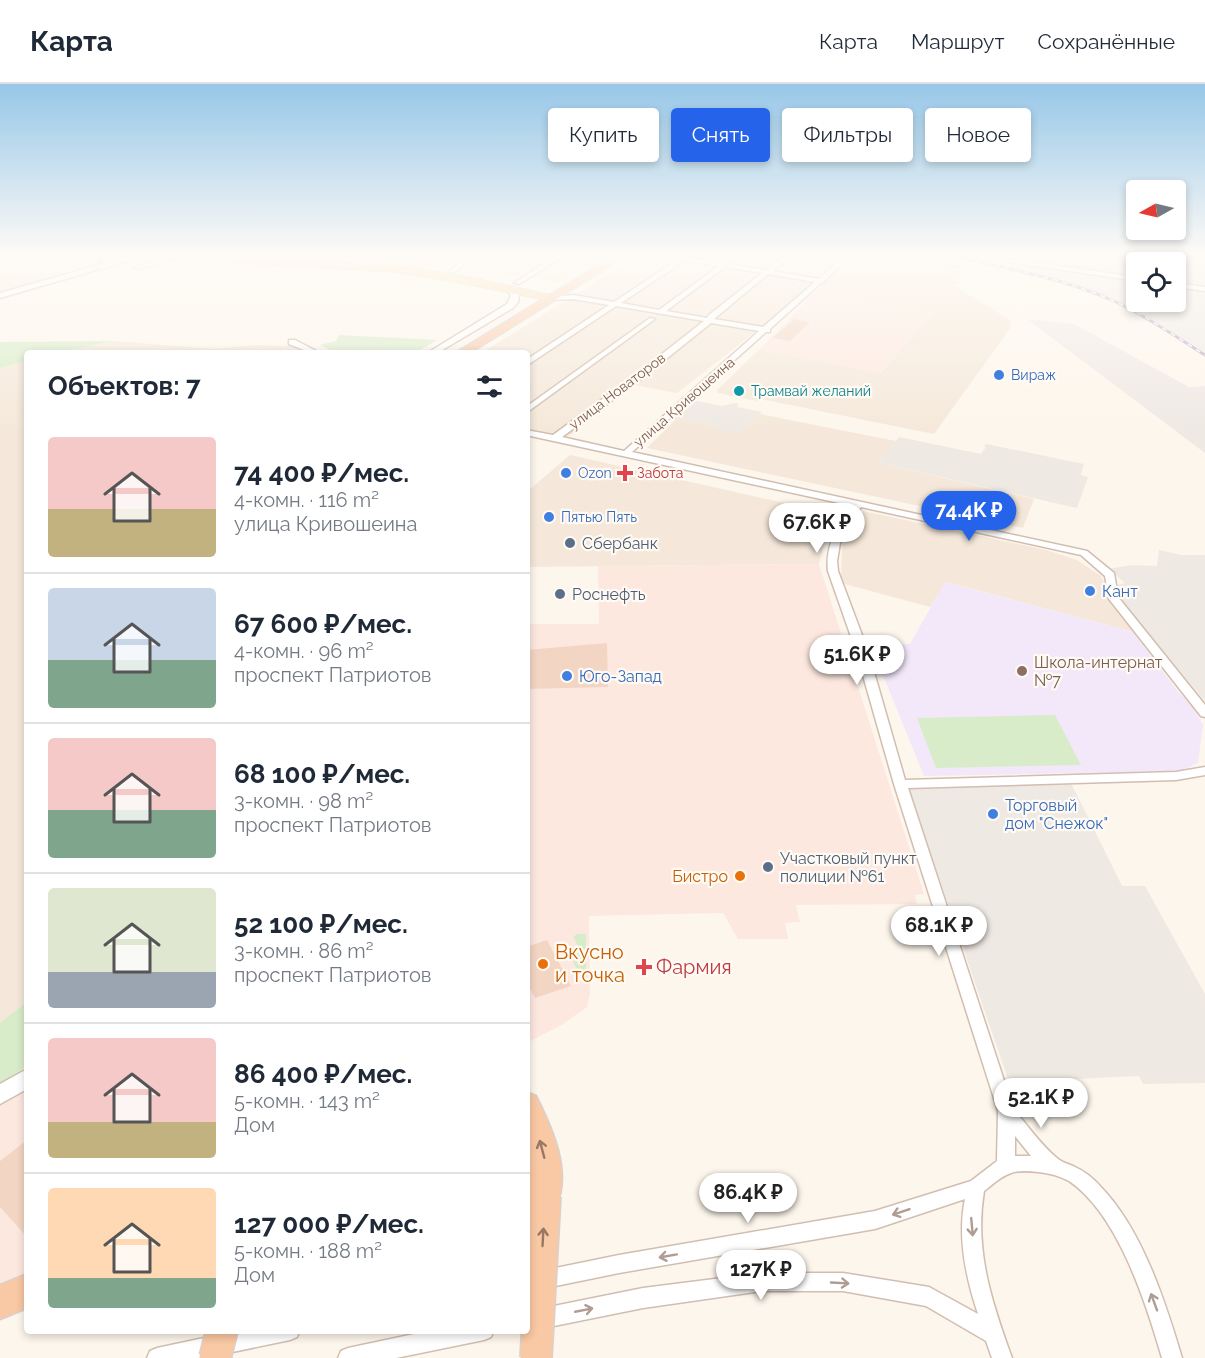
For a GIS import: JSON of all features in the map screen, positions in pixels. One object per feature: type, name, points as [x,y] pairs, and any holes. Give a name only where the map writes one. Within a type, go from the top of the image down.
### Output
[{"type":"highway","points":[[466,350],[528,312]]},
{"type":"highway","points":[[530,1116],[545,1157],[536,1358]]},
{"type":"highway","points":[[0,1302],[24,1292]]},
{"type":"highway","points":[[215,1358],[221,1334]]},
{"type":"street","points":[[436,350],[499,312]]},
{"type":"street","points":[[530,361],[603,312]]},
{"type":"street","points":[[663,312],[767,330]]},
{"type":"street","name":"улица Новаторов","points":[[554,439],[637,378],[710,320],[716,312]]},
{"type":"street","name":"улица Кривошеина","points":[[625,454],[686,398],[787,312]]},
{"type":"street","points":[[530,408],[652,319]]},
{"type":"street","points":[[482,324],[503,328]]},
{"type":"street","points":[[292,342],[310,350]]},
{"type":"street","name":"улица Кривошеина","points":[[530,433],[1084,553],[1110,575],[1113,597],[1205,713]]},
{"type":"street","points":[[860,504],[836,537],[830,558],[864,659],[900,784],[1006,1111],[1006,1166]]},
{"type":"street","points":[[900,784],[1176,776],[1205,771]]},
{"type":"street","points":[[0,1095],[24,1080]]},
{"type":"street","points":[[1006,1111],[1028,1140],[1053,1166]]},
{"type":"street","points":[[530,1282],[619,1264],[875,1220],[976,1187],[1006,1166],[1026,1162],[1053,1166],[1077,1177],[1094,1193],[1124,1234],[1145,1276],[1172,1358]]},
{"type":"street","points":[[976,1187],[972,1215],[975,1254],[994,1335],[1002,1358]]},
{"type":"street","points":[[530,1321],[643,1298],[762,1282],[843,1282],[929,1297],[994,1335]]},
{"type":"street","points":[[157,1358],[271,1334]]},
{"type":"street","points":[[348,1358],[465,1334]]},
{"type":"shaded area","points":[[547,312],[777,312],[677,393],[635,385],[569,436],[530,430],[530,350],[486,350]]},
{"type":"shaded area","points":[[795,312],[934,313],[879,373],[759,350]]},
{"type":"shaded area","points":[[930,312],[998,312],[1010,320],[1011,327],[934,434],[761,399],[757,401],[718,393],[717,390],[759,350],[880,373],[933,313]]},
{"type":"shaded area","points":[[1140,312],[1205,312],[1205,352],[1141,313]]},
{"type":"shaded area","points":[[1027,319],[1074,324],[1189,387],[1205,386],[1205,453]]},
{"type":"shaded area","points":[[112,341],[215,349],[292,344],[303,350],[72,350]]},
{"type":"shaded area","points":[[24,362],[24,1067],[0,1083],[0,368]]},
{"type":"shaded area","points":[[693,400],[722,406],[735,403],[739,404],[737,407],[762,412],[739,434],[715,429],[717,426],[674,417]]},
{"type":"shaded area","points":[[760,414],[896,441],[879,463],[1034,499],[1023,528],[647,448],[673,422],[674,417],[717,426],[716,428],[739,434]]},
{"type":"shaded area","points":[[899,437],[981,454],[986,444],[1084,464],[1081,475],[1088,477],[1077,508],[879,463]]},
{"type":"shaded area","points":[[570,455],[842,516],[825,539],[819,564],[530,567],[530,489]]},
{"type":"shaded area","points":[[863,511],[1046,550],[1077,560],[1101,576],[1114,603],[1136,630],[1133,632],[946,582],[930,607],[841,583],[842,540]]},
{"type":"shaded area","points":[[1159,550],[1181,555],[1205,555],[1205,701],[1119,599],[1126,592],[1117,585],[1125,583],[1108,569],[1132,565],[1157,566]]},
{"type":"shaded area","points":[[819,564],[924,894],[915,895],[917,904],[796,905],[800,922],[785,923],[788,939],[738,939],[723,913],[589,916],[590,993],[587,1007],[563,1024],[530,1041],[530,624],[599,624],[598,566]]},
{"type":"shaded area","name":"Школа-интернат №7","points":[[945,582],[1133,632],[1179,693],[1189,700],[1203,725],[1198,763],[1180,771],[924,776],[871,646],[910,644]]},
{"type":"shaded area","points":[[1071,783],[1122,886],[1145,886],[1205,994],[1205,1083],[1143,1084],[1139,1076],[1009,1082],[908,788]]},
{"type":"shaded area","points":[[24,1088],[24,1281],[0,1290],[0,1104]]},
{"type":"green space","points":[[339,335],[437,340],[420,350],[330,350],[320,345],[336,341]]},
{"type":"green space","points":[[112,341],[72,350],[24,350],[24,362],[0,368],[0,342]]},
{"type":"green space","points":[[1055,715],[1081,765],[936,768],[917,718]]},
{"type":"green space","points":[[577,934],[586,934],[586,986],[573,962],[580,949],[573,937]]},
{"type":"green space","points":[[24,1004],[24,1068],[0,1084],[0,1023]]},
{"type":"building","points":[[794,319],[810,322],[790,341],[773,338]]},
{"type":"building","name":"Юго-Запад","points":[[607,643],[608,687],[530,689],[530,650]]},
{"type":"building","name":"Вкусно и точка","points":[[547,940],[571,986],[535,998],[530,989],[530,946]]},
{"type":"building","points":[[24,1142],[24,1234],[0,1207],[0,1161]]},
{"type":"railway","points":[[1137,312],[1205,355]]},
{"type":"place","name":"Вираж","points":[[999,375]]},
{"type":"place","name":"Трамвай желаний","points":[[739,391]]},
{"type":"place","name":"Ozon","points":[[566,473]]},
{"type":"place","name":"Забота","points":[[625,473]]},
{"type":"place","name":"Пятью Пять","points":[[549,517]]},
{"type":"place","name":"Сбербанк","points":[[570,543]]},
{"type":"place","name":"Кант","points":[[1090,591]]},
{"type":"place","name":"Роснефть","points":[[560,594]]},
{"type":"place","name":"Школа-интернат №7","points":[[1022,671]]},
{"type":"place","name":"Юго-Запад","points":[[567,676]]},
{"type":"place","name":"Торговый дом \"Снежок\"","points":[[993,814]]},
{"type":"place","name":"Участковый пункт полиции №61","points":[[768,867]]},
{"type":"place","name":"Бистро","points":[[740,876]]},
{"type":"place","name":"Вкусно и точка","points":[[543,964]]},
{"type":"place","name":"Фармия","points":[[644,967]]}]
